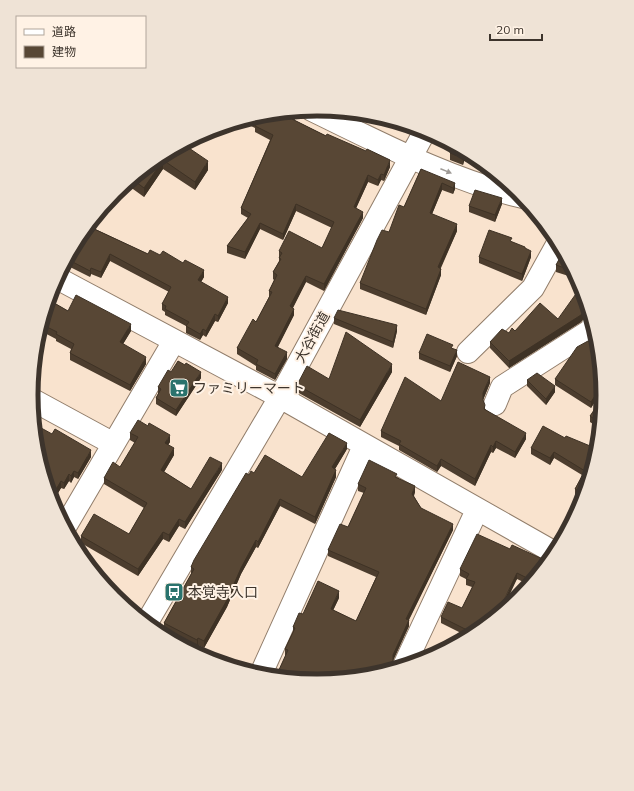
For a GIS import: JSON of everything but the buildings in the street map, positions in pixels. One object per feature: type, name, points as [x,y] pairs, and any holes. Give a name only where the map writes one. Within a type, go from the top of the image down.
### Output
[{"type":"street","points":[[326,116],[410,156],[497,191],[510,194]]},
{"type":"street","name":"大谷街道","points":[[149,618],[280,397],[410,156],[422,137]]},
{"type":"street","points":[[468,352],[533,288],[555,249]]},
{"type":"street","points":[[63,281],[280,397],[550,550]]},
{"type":"street","points":[[495,404],[502,387],[588,332]]},
{"type":"street","points":[[68,521],[112,443],[174,341]]},
{"type":"street","points":[[38,403],[112,443]]},
{"type":"street","points":[[263,669],[364,446]]},
{"type":"street","points":[[407,660],[477,510]]},
{"type":"place","name":"ファミリーマート","points":[[179,388]]},
{"type":"place","name":"本覚寺入口","points":[[174,592]]}]
